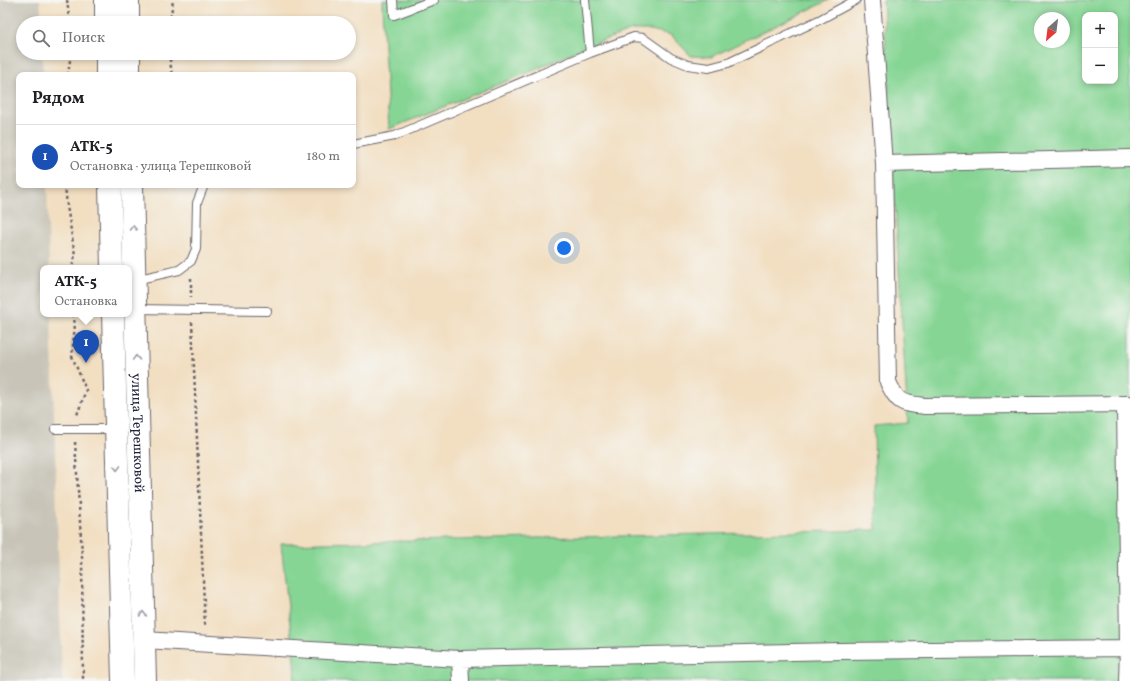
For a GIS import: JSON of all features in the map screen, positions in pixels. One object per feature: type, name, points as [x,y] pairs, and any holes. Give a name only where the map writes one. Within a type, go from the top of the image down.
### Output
[{"type":"highway","points":[[106,0],[106,16]]},
{"type":"highway","points":[[128,0],[128,16]]},
{"type":"highway","points":[[107,60],[107,72]]},
{"type":"highway","points":[[129,60],[129,72]]},
{"type":"highway","points":[[110,188],[112,265]]},
{"type":"highway","name":"улица Терешковой","points":[[132,188],[145,681]]},
{"type":"highway","name":"улица Терешковой","points":[[113,317],[123,681]]},
{"type":"street","points":[[872,0],[884,164],[888,382],[894,396],[906,404],[924,406],[1128,404],[1129,648],[1127,681]]},
{"type":"street","points":[[884,164],[1130,158]]},
{"type":"street","points":[[144,640],[460,659],[841,651],[1129,648]]},
{"type":"street","points":[[460,659],[461,681]]},
{"type":"lane","points":[[393,0],[394,15],[434,0]]},
{"type":"lane","points":[[585,0],[590,53]]},
{"type":"lane","points":[[356,143],[401,133],[590,53],[634,37],[643,38],[671,58],[688,65],[709,68],[728,63],[821,19],[856,0]]},
{"type":"lane","points":[[134,280],[180,270],[191,261],[196,249],[197,203],[203,188]]},
{"type":"lane","points":[[135,309],[267,312]]},
{"type":"lane","points":[[55,429],[116,429]]},
{"type":"path","points":[[67,0],[69,16]]},
{"type":"path","points":[[171,16],[173,0]]},
{"type":"path","points":[[68,72],[70,60]]},
{"type":"path","points":[[170,60],[172,72]]},
{"type":"path","points":[[65,188],[75,255],[73,265]]},
{"type":"path","points":[[191,261],[191,310],[206,644]]},
{"type":"path","points":[[74,317],[75,324],[72,356],[86,390],[79,408],[74,429],[82,554],[84,681]]},
{"type":"shaded area","points":[[0,0],[40,0],[41,16],[16,16],[16,60],[42,60],[43,72],[16,72],[16,188],[47,188],[49,265],[40,265],[40,317],[51,317],[62,681],[0,681]]},
{"type":"green space","points":[[382,0],[829,0],[711,57],[691,56],[671,35],[651,30],[632,30],[580,49],[537,69],[389,129]]},
{"type":"green space","points":[[883,0],[1130,0],[1130,681],[295,681],[281,544],[876,530],[874,426],[908,423]]},
{"type":"place","name":"АТК-5","points":[[86,363]]}]
